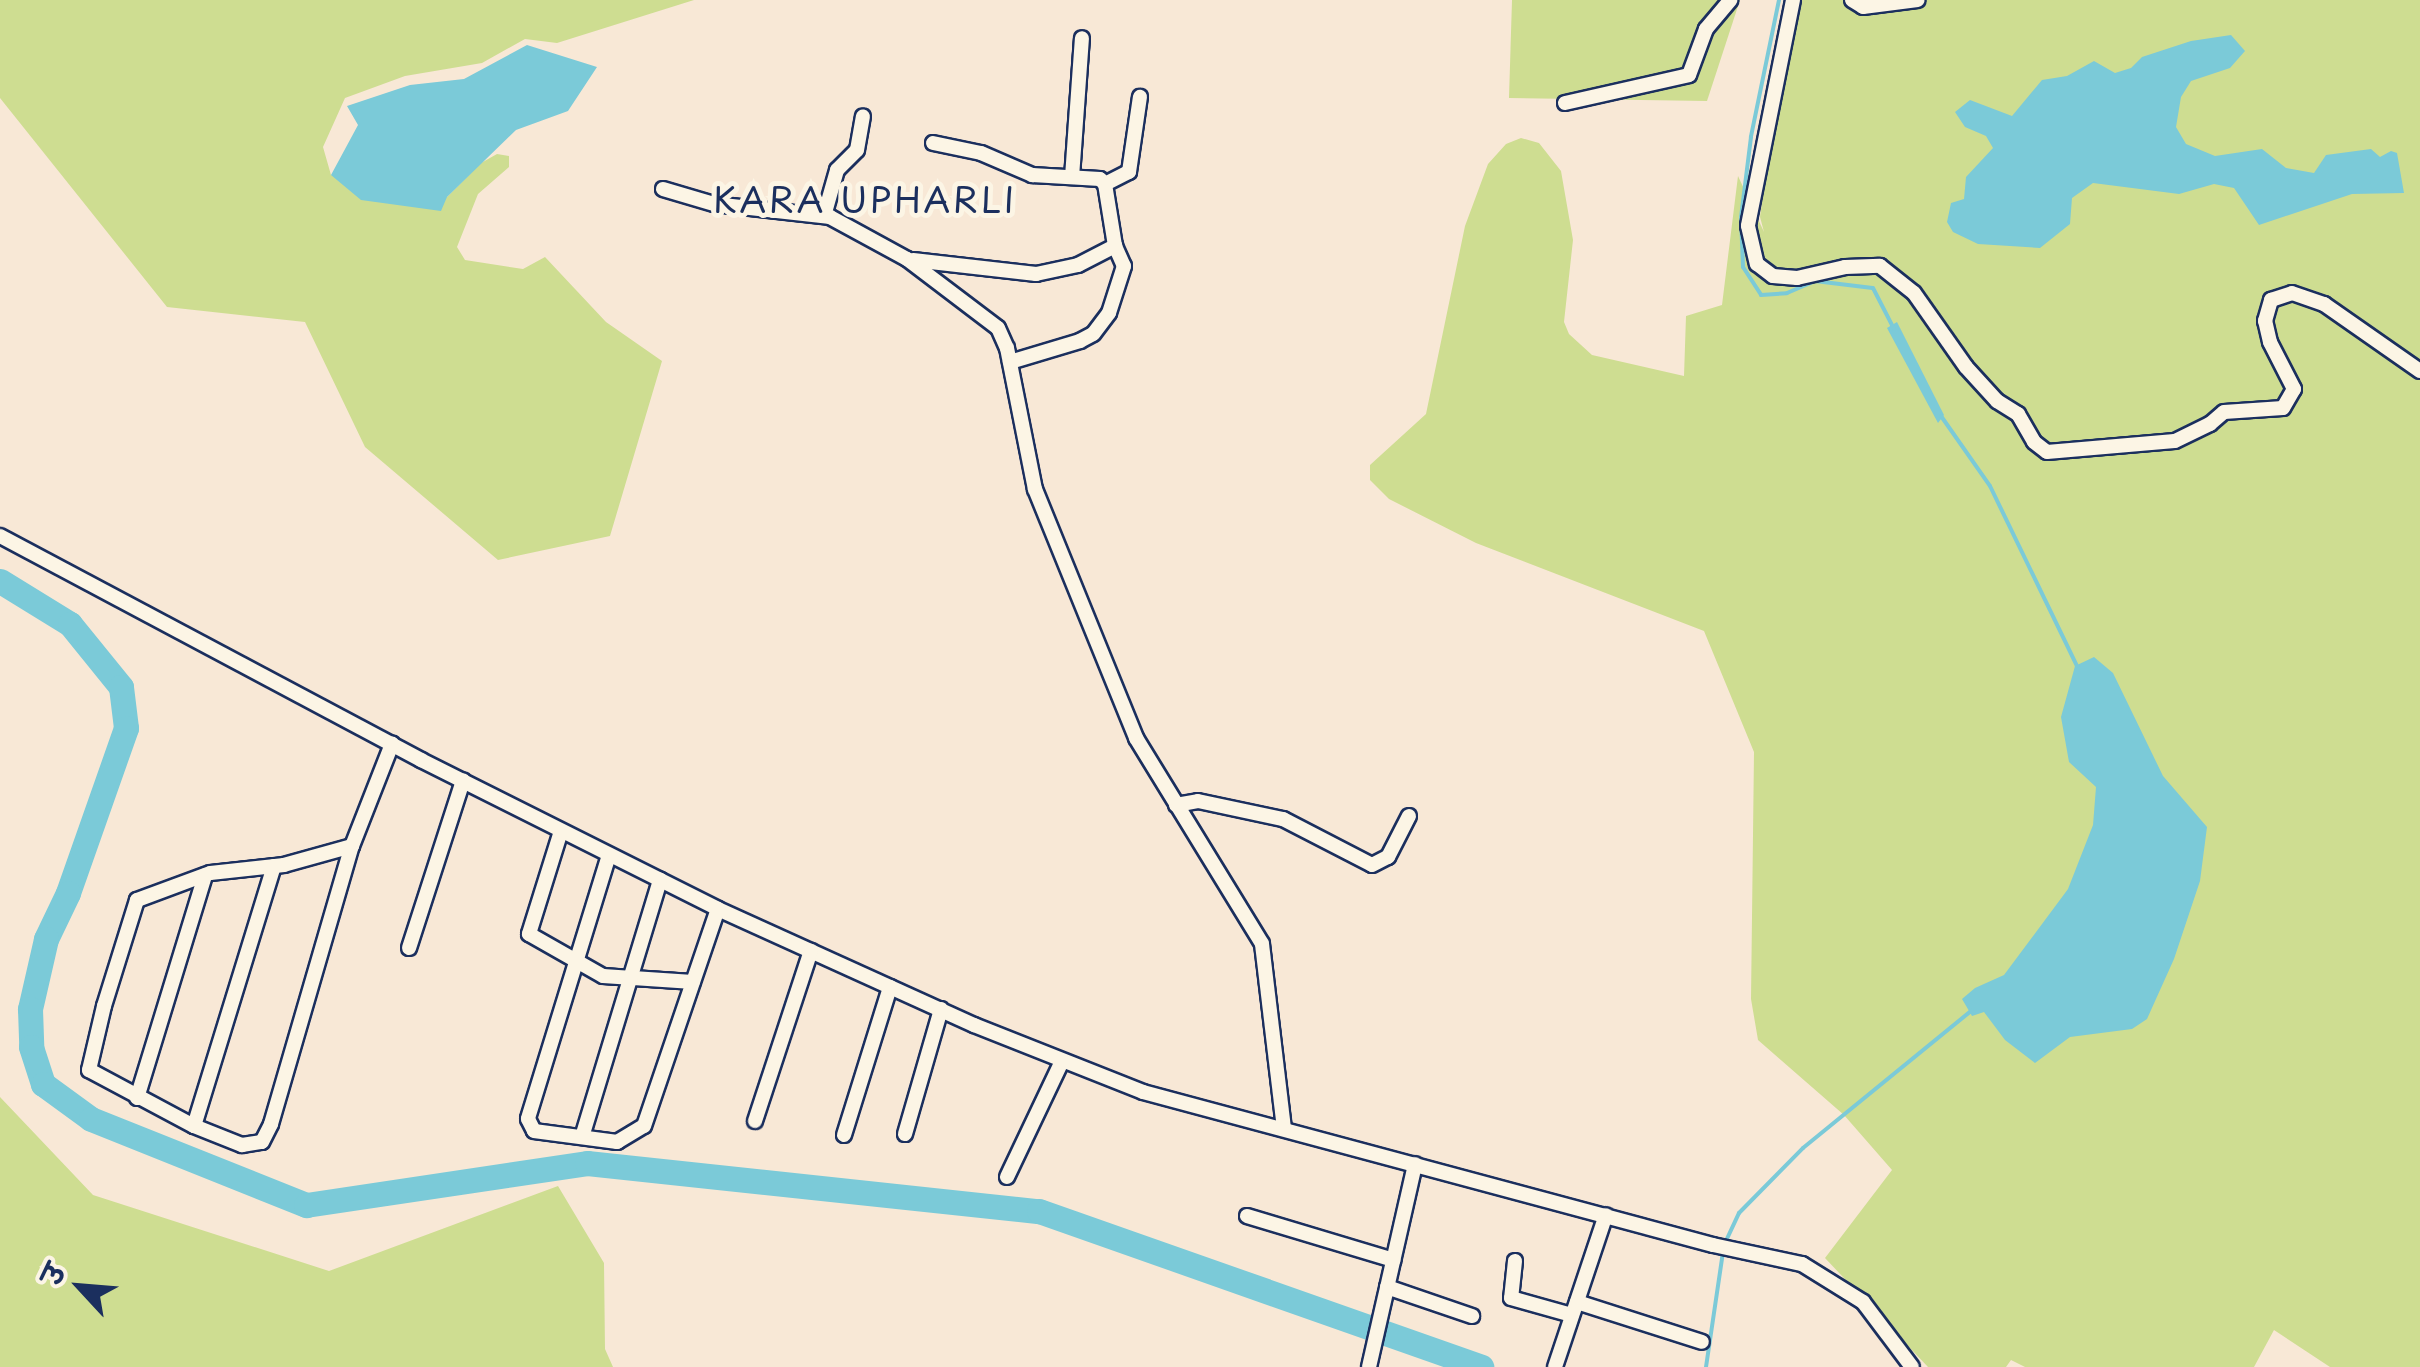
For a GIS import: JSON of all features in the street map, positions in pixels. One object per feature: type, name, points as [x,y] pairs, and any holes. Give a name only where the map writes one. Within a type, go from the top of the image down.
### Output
[{"type":"street","points":[[1565,103],[1688,75],[1706,29],[1730,0]]},
{"type":"street","points":[[1793,0],[1748,226],[1757,264],[1772,276],[1797,278],[1845,267],[1880,266],[1914,292],[1966,367],[1997,401],[2018,414],[2034,442],[2047,452],[2175,440],[2210,424],[2224,412],[2283,408],[2294,388],[2270,342],[2266,321],[2271,300],[2292,293],[2324,304],[2420,371]]},
{"type":"street","points":[[1852,0],[1864,7],[1918,0]]},
{"type":"street","points":[[1072,177],[1082,38]]},
{"type":"street","points":[[934,143],[982,153],[1032,174],[1105,184],[1129,172],[1140,97]]},
{"type":"street","points":[[824,216],[837,170],[858,150],[863,116]]},
{"type":"street","points":[[1010,362],[1080,342],[1102,324],[1117,295],[1124,266],[1115,246],[1105,184]]},
{"type":"street","points":[[663,189],[714,204],[824,216],[907,260],[992,320],[1010,362],[1034,489],[1136,738],[1262,944],[1284,1129]]},
{"type":"street","points":[[907,260],[1036,274],[1078,265],[1115,246]]},
{"type":"street","points":[[0,536],[608,855],[718,910],[941,1010],[1144,1092],[1713,1245],[1802,1264],[1845,1288],[1878,1320],[1912,1367]]},
{"type":"street","points":[[352,846],[274,866],[241,867],[206,875],[137,900],[88,1066],[137,1098],[194,1126],[247,1146],[260,1144],[268,1133],[352,846],[392,744]]},
{"type":"street","points":[[409,948],[463,781]]},
{"type":"street","points":[[1176,805],[1189,800],[1282,819],[1372,865],[1388,857],[1409,816]]},
{"type":"street","points":[[561,830],[528,932],[602,976],[692,982]]},
{"type":"street","points":[[608,855],[527,1123],[534,1130],[618,1142],[644,1126],[718,910]]},
{"type":"street","points":[[194,1126],[274,866]]},
{"type":"street","points":[[137,1098],[206,875]]},
{"type":"street","points":[[582,1137],[660,880]]},
{"type":"street","points":[[754,1121],[811,951]]},
{"type":"street","points":[[844,1135],[890,986]]},
{"type":"street","points":[[904,1134],[941,1010]]},
{"type":"street","points":[[1007,1177],[1062,1061]]},
{"type":"street","points":[[1368,1367],[1415,1164]]},
{"type":"street","points":[[1247,1216],[1394,1260]]},
{"type":"street","points":[[1556,1367],[1606,1216]]},
{"type":"street","points":[[1515,1261],[1511,1298],[1574,1308],[1702,1342]]},
{"type":"street","points":[[1386,1295],[1472,1316]]},
{"type":"green space","points":[[0,0],[694,0],[557,43],[525,39],[482,63],[405,76],[345,98],[323,147],[331,175],[447,197],[481,163],[497,154],[509,156],[509,167],[478,194],[457,247],[465,260],[523,269],[545,257],[606,322],[662,361],[610,536],[498,560],[365,447],[305,322],[167,307],[0,98]]},
{"type":"green space","points":[[1512,0],[1740,0],[1707,101],[1509,98]]},
{"type":"green space","points":[[1800,0],[2420,0],[2420,1367],[2330,1367],[2274,1330],[2254,1367],[2025,1367],[2011,1360],[2006,1367],[1928,1367],[1825,1258],[1892,1170],[1844,1115],[1758,1040],[1751,999],[1754,752],[1704,631],[1476,543],[1389,499],[1370,480],[1370,465],[1426,414],[1465,226],[1488,164],[1506,144],[1521,138],[1539,143],[1561,171],[1573,240],[1564,322],[1569,334],[1592,355],[1684,376],[1686,316],[1722,305],[1738,176],[1764,232],[1760,217],[1770,139]]},
{"type":"green space","points":[[0,1097],[93,1195],[329,1271],[558,1186],[604,1263],[605,1349],[613,1367],[0,1367]]},
{"type":"water","points":[[2231,35],[2245,51],[2230,68],[2191,81],[2181,97],[2176,127],[2186,144],[2215,156],[2262,149],[2286,168],[2314,173],[2326,155],[2371,149],[2380,157],[2391,151],[2397,153],[2404,193],[2352,194],[2259,225],[2234,188],[2214,184],[2179,194],[2093,183],[2072,198],[2070,224],[2040,248],[1978,244],[1953,232],[1947,222],[1951,203],[1964,199],[1966,177],[1993,148],[1986,136],[1965,127],[1955,112],[1970,100],[2012,116],[2042,80],[2067,76],[2094,61],[2115,73],[2131,68],[2142,57],[2191,41]]},
{"type":"water","points":[[527,45],[597,67],[568,111],[516,130],[447,197],[441,211],[361,200],[331,175],[358,125],[347,106],[410,85],[464,79]]},
{"type":"water","points":[[1897,322],[1944,415],[1938,423],[1887,328]]},
{"type":"water","points":[[2094,657],[2113,673],[2163,776],[2207,827],[2200,881],[2174,959],[2147,1019],[2132,1029],[2070,1037],[2035,1063],[2005,1040],[1984,1012],[1972,1016],[1962,999],[1975,988],[2004,975],[2068,889],[2093,825],[2096,787],[2069,762],[2061,717],[2075,666]]},
{"type":"waterway","points":[[1779,0],[1751,137],[1741,217],[1743,267],[1761,295],[1787,293],[1815,281],[1873,288],[1894,329]]},
{"type":"waterway","points":[[1941,416],[1990,486],[2077,666]]},
{"type":"waterway","points":[[0,581],[70,624],[121,687],[126,728],[68,893],[46,939],[30,1009],[31,1047],[43,1084],[91,1119],[306,1205],[587,1163],[1039,1211],[1481,1367]]},
{"type":"waterway","points":[[1725,1243],[1739,1213],[1803,1148],[1971,1011]]},
{"type":"waterway","points":[[1706,1367],[1723,1252]]},
{"type":"district","name":"KARA UPHARLI","points":[[865,199]]}]
